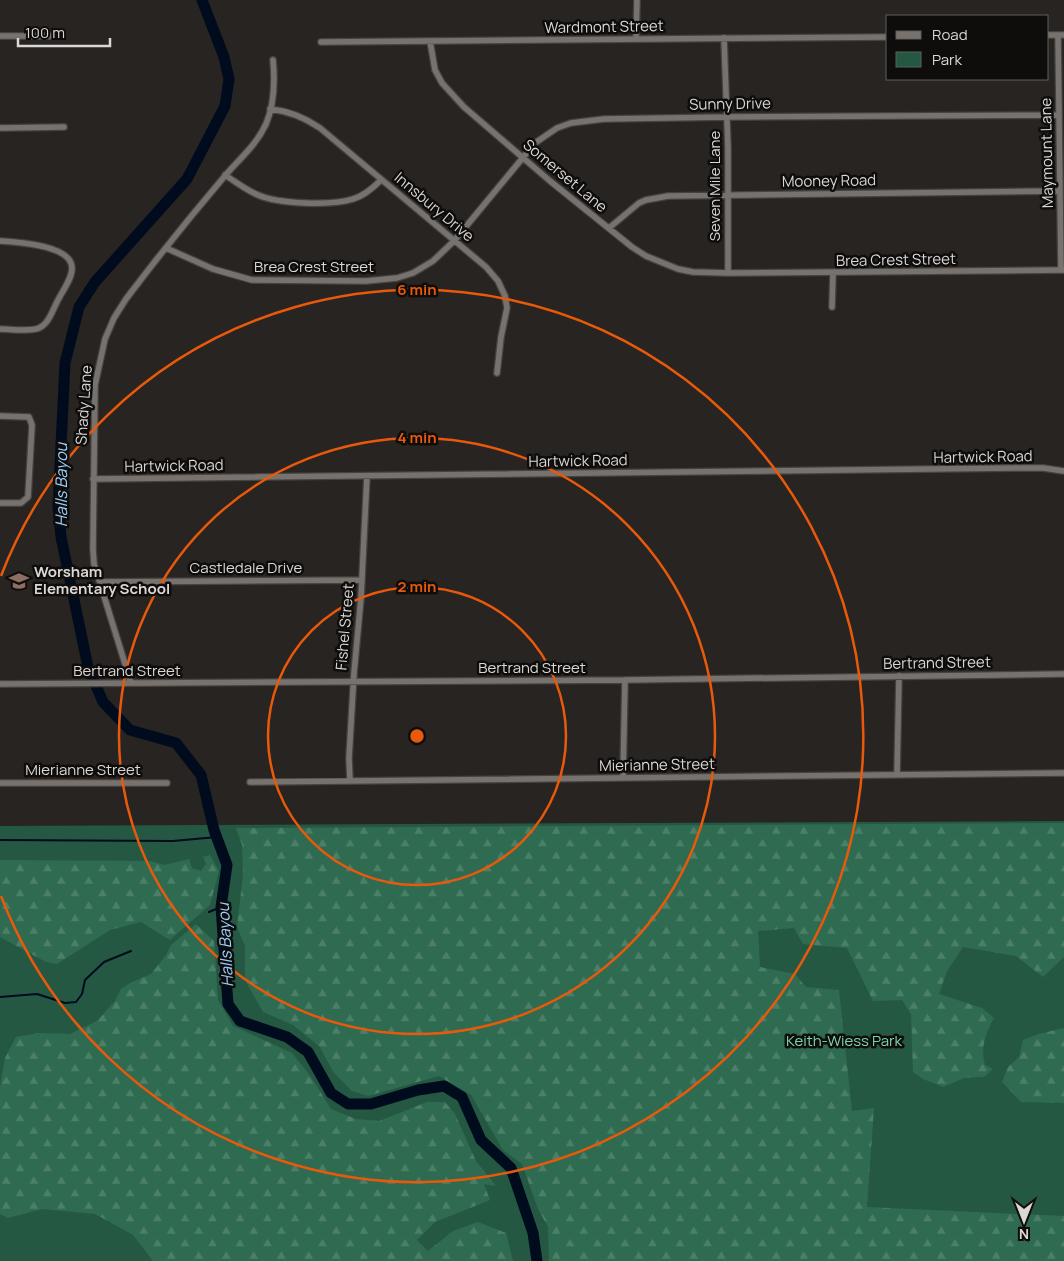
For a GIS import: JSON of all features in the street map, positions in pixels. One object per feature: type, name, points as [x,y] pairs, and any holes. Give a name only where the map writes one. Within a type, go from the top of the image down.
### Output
[{"type":"street","points":[[636,39],[637,0]]},
{"type":"street","name":"Maymount Lane","points":[[1061,35],[1058,115],[1062,270]]},
{"type":"street","points":[[0,36],[61,36]]},
{"type":"street","name":"Wardmont Street","points":[[321,42],[886,37]]},
{"type":"street","name":"Seven Mile Lane","points":[[724,38],[727,116],[728,274]]},
{"type":"street","name":"Somerset Lane","points":[[430,41],[435,70],[447,89],[464,108],[632,247],[662,264],[693,272],[728,274]]},
{"type":"street","name":"Shady Lane","points":[[131,683],[94,564],[95,385],[105,339],[114,318],[126,299],[225,175],[247,154],[258,139],[270,109],[274,75],[273,60]]},
{"type":"street","name":"Innsbury Drive","points":[[270,109],[294,114],[320,128],[492,273],[498,280],[508,308],[502,332],[497,373]]},
{"type":"street","name":"Sunny Drive","points":[[454,240],[523,157],[545,135],[571,123],[604,119],[727,116],[1058,115]]},
{"type":"street","points":[[0,128],[64,127]]},
{"type":"street","points":[[225,175],[259,196],[277,200],[304,202],[339,202],[354,199],[381,180]]},
{"type":"street","name":"Mooney Road","points":[[608,228],[633,207],[646,200],[668,196],[1060,191]]},
{"type":"street","name":"Brea Crest Street","points":[[166,248],[213,268],[244,278],[270,281],[366,281],[397,278],[413,273],[433,260],[454,240]]},
{"type":"street","points":[[0,241],[24,242],[57,251],[71,263],[72,268],[69,278],[46,323],[39,328],[33,329],[0,329]]},
{"type":"street","name":"Brea Crest Street","points":[[728,274],[1062,270]]},
{"type":"street","points":[[832,307],[834,273]]},
{"type":"street","points":[[0,416],[29,416],[32,425],[29,494],[23,502],[0,503]]},
{"type":"street","name":"Hartwick Road","points":[[93,479],[1015,468],[1043,468],[1064,471]]},
{"type":"street","name":"Fishel Street","points":[[350,781],[349,758],[355,643],[362,580],[367,476]]},
{"type":"street","name":"Castledale Drive","points":[[100,582],[362,580]]},
{"type":"street","name":"Bertrand Street","points":[[0,684],[625,680],[1064,674]]},
{"type":"street","points":[[897,775],[899,676]]},
{"type":"street","points":[[623,778],[625,680]]},
{"type":"street","name":"Mierianne Street","points":[[250,782],[1064,773]]},
{"type":"street","name":"Mierianne Street","points":[[0,783],[167,783]]},
{"type":"green space","name":"Keith-Wiess Park","points":[[1064,821],[1064,1261],[0,1261],[0,826]]},
{"type":"green space","points":[[1064,823],[1064,957],[1043,977],[1016,956],[963,947],[947,971],[939,994],[982,1008],[994,1018],[986,1035],[983,1052],[985,1065],[993,1069],[984,1077],[964,1078],[943,1087],[923,1079],[913,1072],[911,1014],[902,1000],[873,1001],[847,948],[803,944],[794,928],[758,931],[760,967],[795,974],[806,987],[839,990],[852,1111],[874,1108],[867,1207],[1064,1216],[1064,1261],[549,1261],[548,1227],[538,1209],[522,1164],[503,1150],[471,1095],[439,1076],[368,1096],[352,1091],[334,1073],[319,1046],[293,1025],[263,1012],[245,980],[245,946],[237,927],[243,875],[242,845],[236,828]]},
{"type":"green space","points":[[210,855],[219,871],[210,905],[170,940],[141,922],[110,930],[57,964],[46,962],[0,937],[0,860],[150,861],[164,865],[189,859],[192,868],[201,871],[206,864],[203,857]]},
{"type":"green space","points":[[196,924],[214,941],[218,1000],[233,1026],[292,1053],[311,1077],[331,1109],[356,1119],[379,1121],[427,1102],[445,1102],[455,1114],[476,1161],[496,1186],[484,1184],[490,1200],[435,1222],[417,1240],[428,1251],[453,1231],[478,1222],[506,1233],[513,1261],[153,1261],[133,1235],[95,1214],[42,1209],[8,1218],[0,1214],[0,1087],[5,1058],[16,1037],[39,1033],[70,1034],[97,1021],[115,1001],[121,989],[151,974],[166,955],[171,945]]},
{"type":"green space","points":[[1064,1028],[1064,1103],[1021,1102],[1002,1082],[1008,1067],[1019,1057],[1023,1040]]},
{"type":"waterway","name":"Halls Bayou","points":[[202,0],[224,57],[229,79],[225,106],[187,179],[95,282],[79,307],[65,363],[58,507],[61,537],[88,667],[103,702],[130,730],[176,743],[201,775],[214,830],[227,865],[221,907],[228,1004],[240,1021],[287,1037],[308,1052],[331,1093],[348,1104],[371,1104],[418,1090],[444,1086],[462,1097],[481,1140],[511,1168],[533,1233],[537,1261]]},
{"type":"waterway","points":[[0,840],[173,841],[217,837]]},
{"type":"waterway","points":[[209,912],[221,907]]},
{"type":"waterway","points":[[0,997],[37,994],[65,1003],[76,1002],[82,994],[85,980],[104,962],[131,951]]},
{"type":"place","name":"Worsham Elementary School","points":[[19,581]]}]
